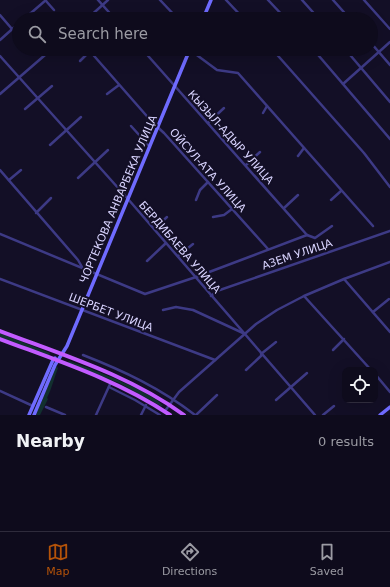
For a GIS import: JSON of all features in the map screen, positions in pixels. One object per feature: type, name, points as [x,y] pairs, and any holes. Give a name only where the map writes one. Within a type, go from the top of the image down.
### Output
[{"type":"main road","points":[[0,331],[92,366],[134,384],[184,415]]},
{"type":"main road","points":[[0,339],[110,382],[148,401],[170,415]]},
{"type":"street","points":[[32,12],[46,0],[54,10]]},
{"type":"street","points":[[98,0],[108,12]]},
{"type":"street","points":[[94,12],[108,0]]},
{"type":"street","points":[[160,0],[171,12]]},
{"type":"street","points":[[206,12],[211,0]]},
{"type":"street","points":[[226,0],[237,12]]},
{"type":"street","points":[[268,0],[279,12]]},
{"type":"street","points":[[302,0],[313,12]]},
{"type":"street","points":[[333,0],[344,12]]},
{"type":"street","points":[[364,0],[375,12]]},
{"type":"street","points":[[0,15],[12,29],[0,40]]},
{"type":"street","points":[[378,16],[390,29]]},
{"type":"street","points":[[390,42],[379,52],[390,65]]},
{"type":"street","name":"БЕРДИБАЕВА УЛИЦА","points":[[0,56],[128,199],[290,388],[315,415]]},
{"type":"street","points":[[0,94],[44,56]]},
{"type":"street","points":[[80,61],[84,56]]},
{"type":"street","name":"ОЙСУЛ-АТА УЛИЦА","points":[[94,56],[268,249]]},
{"type":"street","name":"КЫЗЫЛ-АДЫР УЛИЦА","points":[[148,56],[307,235]]},
{"type":"street","name":"ЧОРТЕКОВА АНВАРБЕКА УЛИЦА","points":[[61,354],[67,346],[188,56]]},
{"type":"street","points":[[198,56],[217,70],[238,73],[373,226]]},
{"type":"street","points":[[278,56],[364,153],[390,187]]},
{"type":"street","points":[[319,56],[390,139]]},
{"type":"street","points":[[351,56],[390,102]]},
{"type":"street","points":[[343,84],[374,56]]},
{"type":"street","points":[[107,94],[119,84]]},
{"type":"street","points":[[25,110],[52,86]]},
{"type":"street","points":[[263,113],[267,106]]},
{"type":"street","points":[[208,123],[224,108]]},
{"type":"street","points":[[50,145],[81,117]]},
{"type":"street","points":[[131,126],[150,147]]},
{"type":"street","points":[[298,156],[304,148]]},
{"type":"street","points":[[78,178],[108,150]]},
{"type":"street","points":[[246,165],[260,152]]},
{"type":"street","points":[[0,170],[78,260],[82,267]]},
{"type":"street","points":[[9,180],[21,170]]},
{"type":"street","points":[[196,200],[200,190],[208,182]]},
{"type":"street","points":[[331,200],[341,190]]},
{"type":"street","points":[[284,208],[298,195]]},
{"type":"street","points":[[36,212],[51,198]]},
{"type":"street","points":[[213,217],[224,215],[232,209]]},
{"type":"street","points":[[154,229],[167,217]]},
{"type":"street","points":[[0,234],[145,294],[196,277],[307,235],[315,238],[332,226]]},
{"type":"street","name":"АЗЕМ УЛИЦА","points":[[211,296],[217,291],[390,231]]},
{"type":"street","points":[[147,261],[166,243]]},
{"type":"street","points":[[178,256],[192,244]]},
{"type":"street","points":[[164,411],[179,392],[256,324],[277,310],[304,296],[344,279],[390,262]]},
{"type":"street","points":[[344,279],[390,332]]},
{"type":"street","name":"ШЕРБЕТ УЛИЦА","points":[[0,280],[215,361]]},
{"type":"street","points":[[304,296],[368,367]]},
{"type":"street","points":[[373,312],[389,299]]},
{"type":"street","points":[[163,310],[176,307],[193,310],[245,334]]},
{"type":"street","points":[[333,350],[344,339]]},
{"type":"street","points":[[246,370],[276,342]]},
{"type":"street","points":[[29,415],[55,360],[61,354]]},
{"type":"street","points":[[83,355],[140,379],[174,399],[196,415],[217,395]]},
{"type":"street","points":[[92,366],[95,359]]},
{"type":"street","points":[[34,415],[55,360]]},
{"type":"street","points":[[276,400],[307,373]]},
{"type":"street","points":[[378,378],[390,392]]},
{"type":"street","points":[[96,415],[110,382]]},
{"type":"street","points":[[109,387],[160,415]]},
{"type":"street","points":[[0,390],[33,406]]},
{"type":"street","points":[[141,415],[148,401]]},
{"type":"street","points":[[323,415],[334,406]]},
{"type":"street","points":[[46,407],[65,415]]},
{"type":"street","points":[[380,415],[390,407]]},
{"type":"green space","points":[[0,333],[50,353],[49,356],[0,337]]},
{"type":"green space","points":[[69,361],[134,387],[157,400],[163,406],[119,383],[68,363]]},
{"type":"green space","points":[[56,366],[58,368],[47,398],[48,399],[40,415],[36,415]]}]
